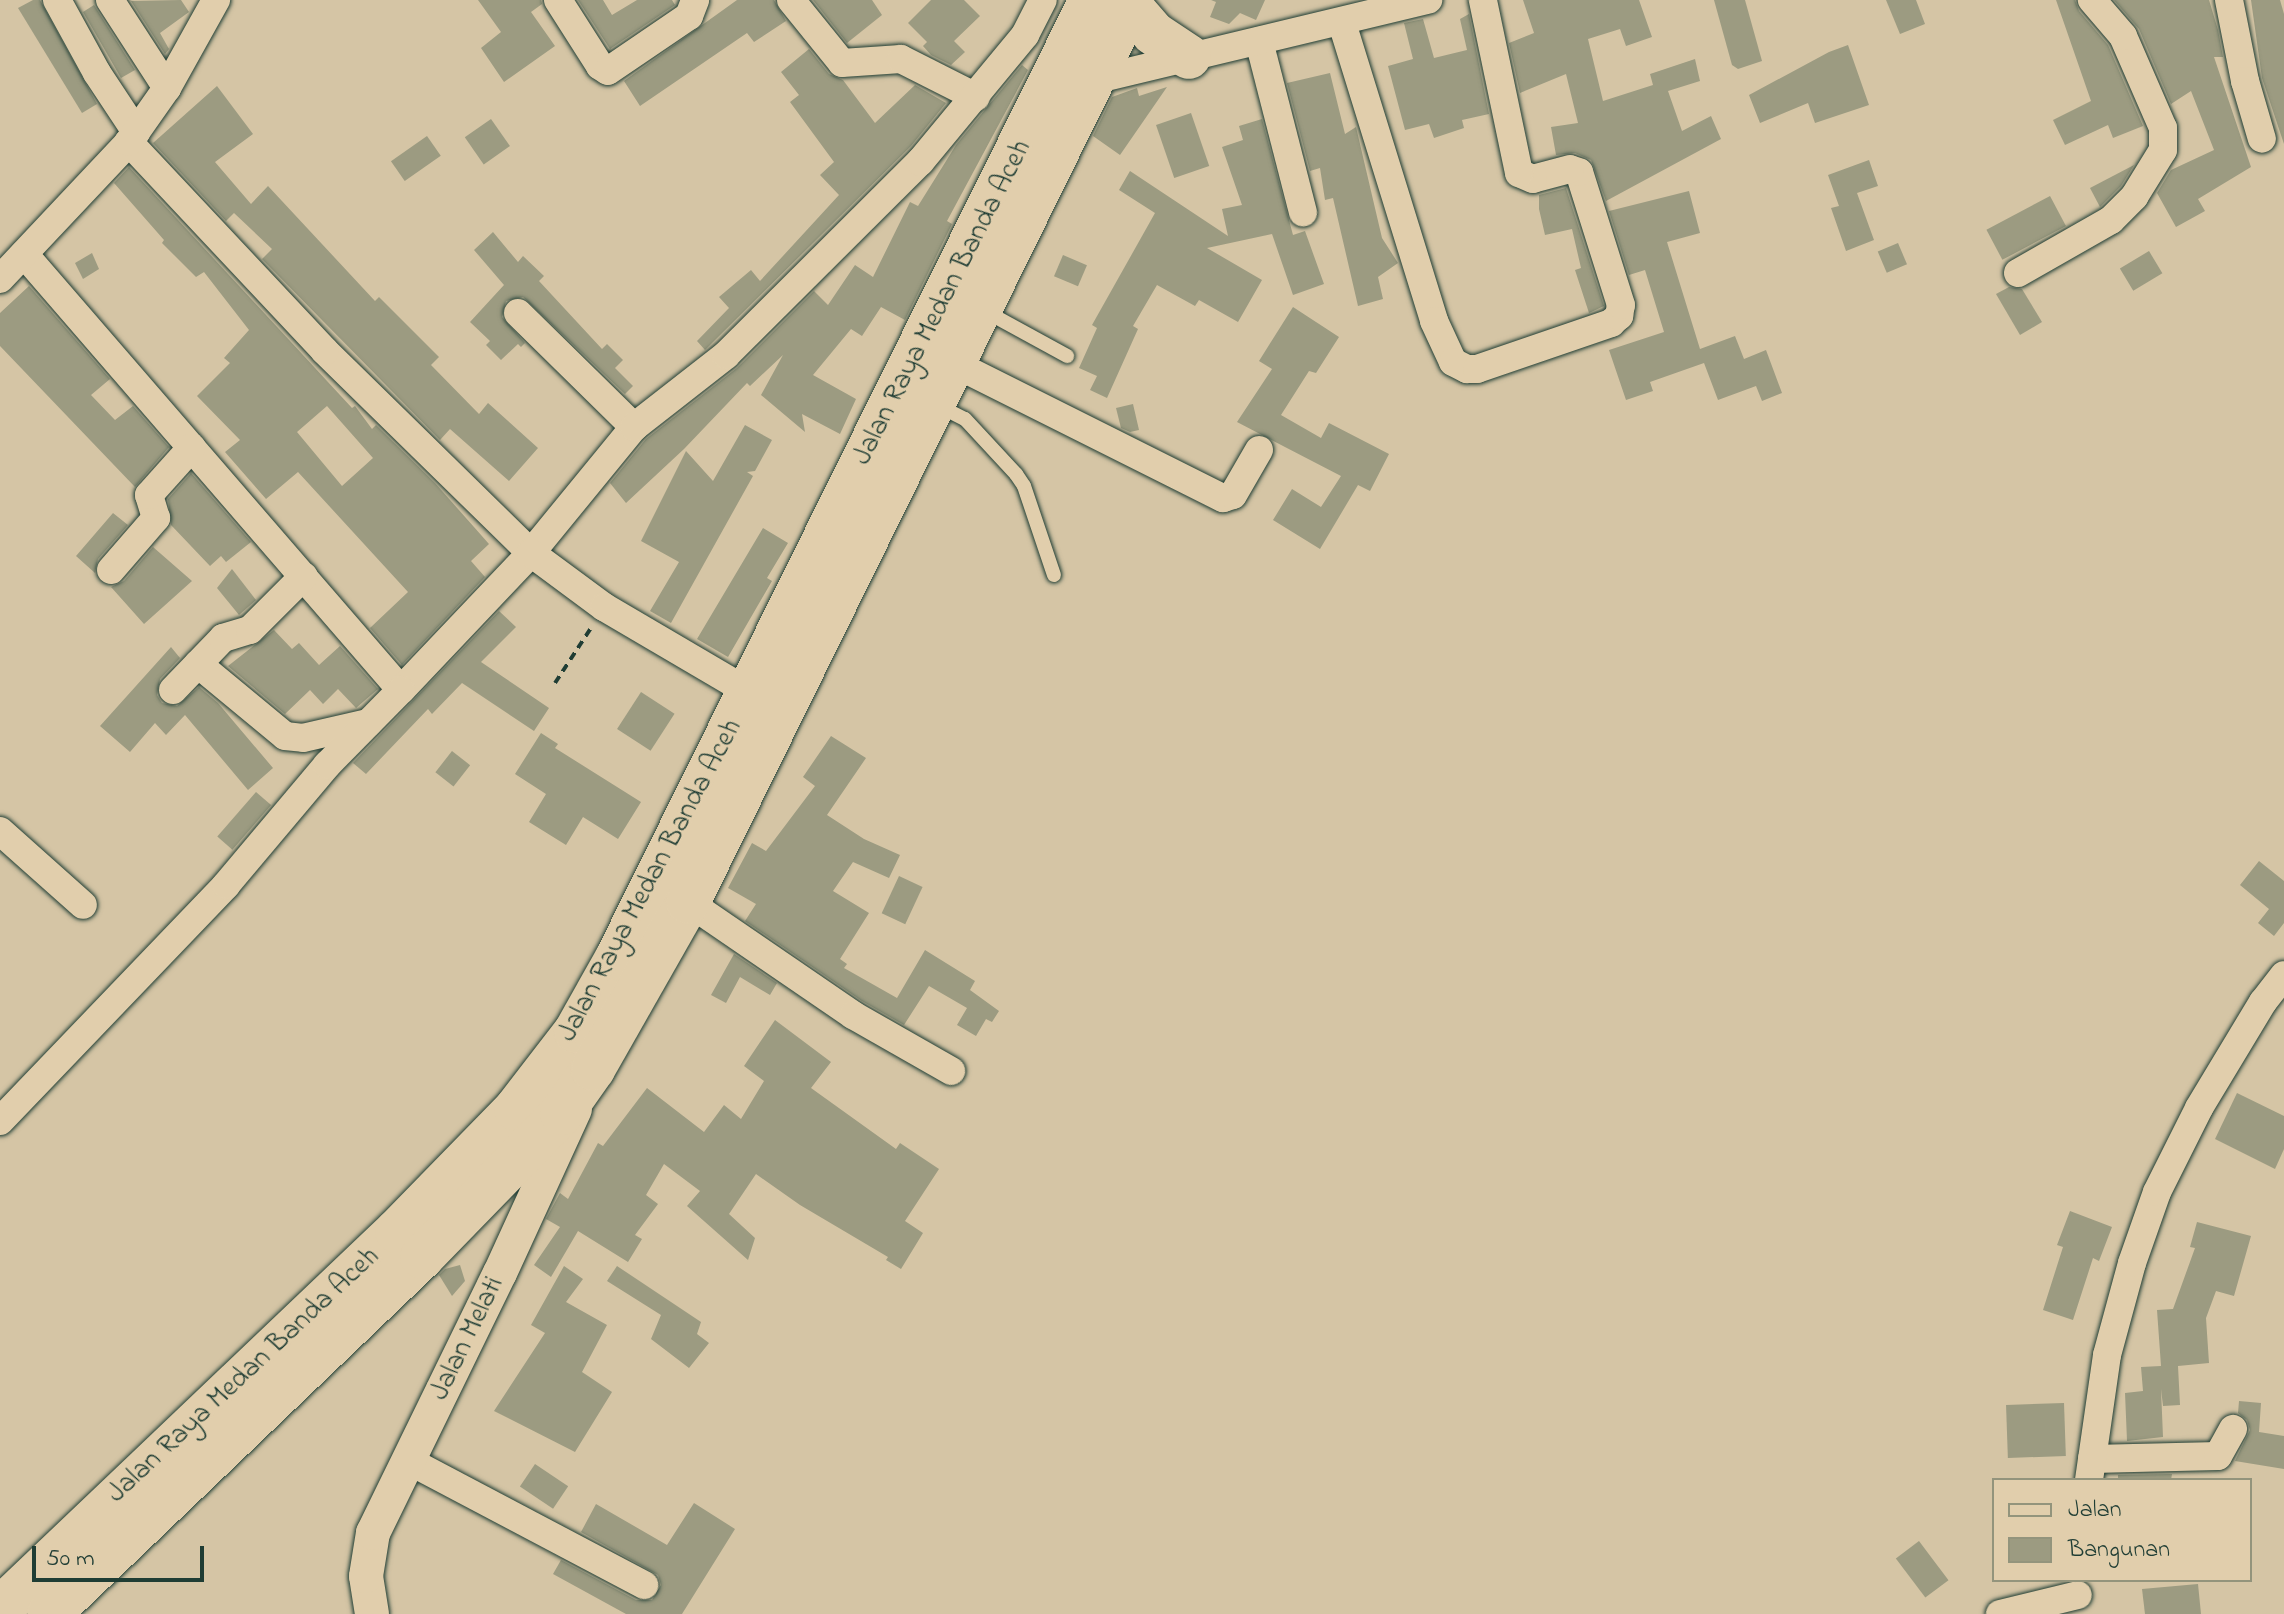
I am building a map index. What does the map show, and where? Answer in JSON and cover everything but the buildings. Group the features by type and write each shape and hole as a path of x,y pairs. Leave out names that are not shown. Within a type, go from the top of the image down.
{"highway":[{"path":"1117,2 1153,33 1189,57"},
{"name":"Jalan Raya Medan Banda Aceh","path":"7,1609 397,1231 516,1109 588,1013 749,692 1078,68 1117,2"},
{"name":"Jalan Raya Medan Banda Aceh","path":"49,1614 433,1246 562,1113 593,1069 688,902 953,363 979,308 1078,68"}],"street":[{"path":"57,0 133,137 325,351 531,553 604,607 749,692"},
{"path":"110,0 167,88"},
{"path":"0,279 133,137 167,88 216,0"},
{"path":"558,0 600,66 608,71 689,16 695,0"},
{"path":"791,0 842,63 901,59 976,97"},
{"path":"0,1121 226,885 327,765 531,553 634,427 726,355 865,219 976,97 1025,35 1043,0"},
{"path":"1025,35 1078,68 1189,57 1342,23 1428,0"},
{"path":"1342,23 1379,151 1446,352 1458,367 1477,369 1611,323 1619,316 1621,305 1579,172 1570,169 1533,179 1519,173 1483,0"},
{"path":"2018,273 2111,220 2134,197 2163,150 2163,128 2123,36 2092,0"},
{"path":"2229,0 2245,81 2262,139"},
{"path":"1259,41 1303,212"},
{"path":"24,254 401,690"},
{"path":"518,313 634,427"},
{"path":"953,363 1223,498 1233,495 1259,450"},
{"path":"111,570 156,518 149,495 192,447"},
{"path":"173,690 223,638 251,629 304,576"},
{"path":"198,664 285,736 303,738 369,723"},
{"path":"0,831 83,905"},
{"path":"688,902 853,1015 951,1071"},
{"path":"2233,1429 2218,1456 2090,1470 2107,1355 2132,1263 2157,1192 2199,1108 2263,1002 2284,975"},
{"name":"Jalan Melati","path":"372,1614 367,1556 373,1533 500,1273 593,1069"},
{"path":"409,1461 644,1585"},
{"path":"2000,1614 2078,1596"}],"lane":[{"path":"979,308 1067,356"},
{"path":"933,403 965,419 1016,474 1024,486 1054,575"}],"path":[{"path":"555,683 604,607"}]}
